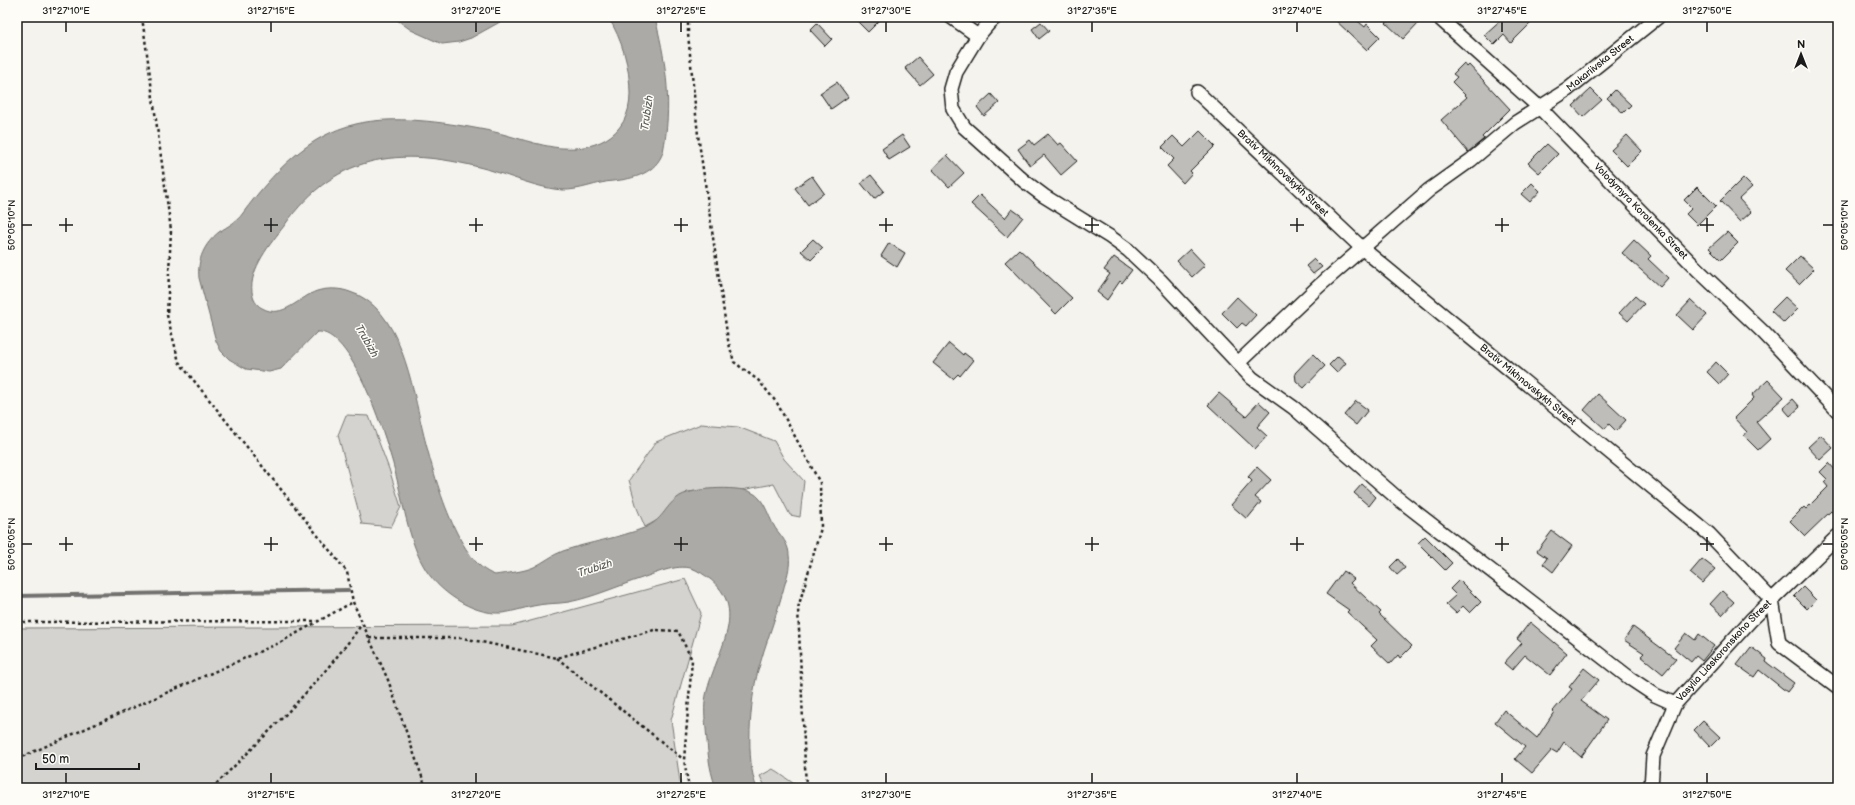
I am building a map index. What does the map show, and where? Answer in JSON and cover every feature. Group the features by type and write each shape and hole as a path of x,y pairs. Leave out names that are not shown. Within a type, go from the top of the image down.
{"street":[{"path":"951,17 978,36"},
{"path":"996,17 978,36 956,72 952,84 951,101 953,109 961,123 1024,181 1044,196 1110,237 1128,250 1160,280 1252,378 1294,408 1396,497 1626,675 1656,695 1675,704"},
{"name":"Volodymyra Korolenka Street","path":"1438,17 1463,41 1540,108 1696,269 1763,332 1838,411"},
{"name":"Makariivska Street","path":"1238,363 1315,290 1429,190 1482,151 1515,123 1567,90 1658,17"},
{"name":"Brativ Mikhnovskykh Street","path":"1197,92 1362,249 1708,534 1772,600"},
{"name":"Vasylia Liaskoronskoho Street","path":"1651,788 1652,756 1675,704 1751,620 1838,536"},
{"path":"1772,600 1779,643 1838,687"}],"path":[{"path":"142,17 171,230 167,315 179,362 347,572 353,602 388,680 426,788"},
{"path":"688,17 688,34 698,135 721,279 728,340 734,362 759,381 776,403 820,483 821,528 798,608 806,788"},
{"path":"17,759 279,643 353,602"},
{"path":"17,622 319,621"},
{"path":"212,788 283,719 350,640 362,623"},
{"path":"557,658 654,630 678,632 692,660 684,760 689,788"},
{"path":"369,638 463,638 557,658 684,760"}],"shaded area":[{"path":"346,415 369,416 389,469 401,507 391,527 362,524 338,435"},
{"path":"701,424 738,427 774,441 784,459 804,481 800,517 790,515 774,484 741,490 708,490 687,492 661,518 645,527 637,508 629,480 656,442"},
{"path":"685,579 701,613 671,720 681,788 17,788 17,628 512,626"},
{"path":"773,769 800,788 766,788 760,776"}],"water":[{"path":"393,17 509,17 471,38 459,42 442,44 411,30"},
{"name":"Trubizh","path":"608,17 654,17 656,22 663,55 668,103 666,135 663,152 660,159 650,170 629,179 562,190 535,185 490,170 430,158 402,157 376,160 351,168 327,182 305,201 267,248 257,265 252,283 252,295 255,302 260,307 270,311 277,311 291,306 317,291 338,289 350,292 367,300 381,314 393,331 402,351 409,372 423,432 439,490 457,534 469,553 481,567 495,575 530,569 563,551 624,535 644,528 659,518 677,498 683,494 702,490 724,488 744,490 756,495 761,500 772,523 786,543 789,560 787,578 755,683 751,714 750,747 753,776 757,788 716,788 713,780 708,752 705,701 709,683 727,630 729,614 725,598 715,583 696,570 683,567 661,571 578,600 564,603 538,605 502,613 491,613 479,610 456,600 429,575 417,554 408,527 395,470 381,426 364,383 342,346 330,335 317,332 281,369 269,372 246,369 229,359 221,351 216,341 199,278 200,259 209,242 219,232 241,216 266,184 292,158 306,147 338,129 370,121 418,120 480,129 553,147 581,147 606,139 616,132 623,122 628,109 630,94 627,64 621,44"}],"building":[{"path":"853,17 883,17 868,32"},
{"path":"1332,17 1353,17 1365,27 1367,24 1380,37 1367,50"},
{"path":"1392,17 1413,17 1419,22 1403,39 1386,23"},
{"path":"1504,17 1537,17 1511,43 1504,35 1494,45 1484,35"},
{"path":"1041,22 1049,31 1039,39 1032,29"},
{"path":"817,23 832,39 825,46 810,30"},
{"path":"918,57 933,74 920,85 905,68"},
{"path":"1464,63 1467,67 1469,65 1510,109 1482,137 1484,139 1468,152 1441,120 1467,97 1452,82 1457,77 1453,74"},
{"path":"837,82 848,97 831,109 820,93"},
{"path":"1591,89 1602,100 1583,117 1573,106"},
{"path":"1615,90 1631,105 1623,113 1607,98"},
{"path":"991,94 999,103 984,116 977,107"},
{"path":"1200,131 1215,146 1190,171 1192,173 1183,183 1167,166 1174,159 1162,147 1173,136 1184,147"},
{"path":"1048,134 1058,145 1061,143 1077,161 1061,175 1044,155 1030,166 1018,149 1030,140 1034,145"},
{"path":"902,135 910,147 889,160 882,149"},
{"path":"1627,135 1642,151 1627,166 1611,150"},
{"path":"1547,144 1558,154 1539,173 1528,163"},
{"path":"947,155 964,173 949,187 932,169"},
{"path":"871,175 884,191 874,199 861,183"},
{"path":"812,176 824,193 808,205 795,188"},
{"path":"1743,178 1752,187 1739,199 1751,212 1740,222 1720,201"},
{"path":"1532,183 1540,191 1530,202 1521,194"},
{"path":"1697,187 1716,206 1697,225 1686,214 1692,208 1684,200"},
{"path":"980,195 1005,218 1012,209 1023,217 1007,237 971,204"},
{"path":"1727,232 1738,243 1721,260 1709,248"},
{"path":"813,239 823,248 811,260 801,251"},
{"path":"1634,240 1651,256 1648,259 1668,278 1660,287 1622,253"},
{"path":"889,243 905,253 897,267 881,256"},
{"path":"1019,249 1072,298 1056,314 1005,262"},
{"path":"1190,249 1205,265 1192,277 1177,261"},
{"path":"1800,256 1814,269 1799,284 1785,271"},
{"path":"1114,257 1132,270 1122,283 1120,281 1107,300 1097,292 1110,274 1104,270"},
{"path":"1314,259 1322,267 1313,274 1306,266"},
{"path":"1635,296 1644,304 1628,321 1619,313"},
{"path":"1237,297 1256,315 1246,326 1242,323 1237,328 1222,313"},
{"path":"1785,297 1798,309 1784,323 1771,311"},
{"path":"1691,300 1707,315 1693,330 1677,315"},
{"path":"949,343 963,355 964,353 973,360 960,376 958,374 953,379 933,363"},
{"path":"1313,354 1325,366 1304,388 1296,381 1295,373"},
{"path":"1338,356 1346,363 1337,373 1329,365"},
{"path":"1716,362 1728,374 1719,384 1707,372"},
{"path":"1768,380 1784,397 1756,422 1770,439 1758,450 1744,436 1747,432 1734,418 1754,398 1752,395"},
{"path":"1219,393 1246,416 1259,402 1270,412 1257,427 1267,436 1255,449 1208,405"},
{"path":"1598,394 1626,420 1616,431 1609,424 1605,429 1584,410"},
{"path":"1793,399 1800,407 1790,416 1783,408"},
{"path":"1356,401 1368,410 1356,425 1344,415"},
{"path":"1821,435 1833,448 1820,460 1808,447"},
{"path":"1829,463 1836,471 1838,469 1838,518 1831,511 1805,536 1790,521 1804,507 1806,509 1828,487 1824,482 1827,479 1820,472"},
{"path":"1257,467 1271,480 1255,497 1261,502 1247,519 1231,505 1252,481 1248,477"},
{"path":"1362,484 1376,497 1369,506 1354,493"},
{"path":"1552,531 1572,546 1553,572 1543,564 1547,558 1537,551"},
{"path":"1425,536 1452,563 1445,570 1418,543"},
{"path":"1398,559 1405,568 1397,575 1390,567"},
{"path":"1702,559 1715,569 1702,583 1690,573"},
{"path":"1343,571 1354,579 1350,583 1381,612 1379,614 1412,646 1400,658 1398,655 1390,664 1371,646 1377,640 1347,612 1349,610 1326,594"},
{"path":"1459,580 1481,602 1470,613 1463,606 1456,613 1446,604 1456,595 1450,589"},
{"path":"1803,587 1816,600 1807,609 1794,596"},
{"path":"1722,591 1734,602 1722,615 1710,604"},
{"path":"1530,622 1567,653 1550,675 1525,655 1512,670 1504,663 1522,643 1517,639"},
{"path":"1633,627 1676,659 1663,674 1641,656 1644,653 1624,640"},
{"path":"1686,633 1695,640 1699,634 1714,646 1702,661 1696,656 1691,662 1674,648"},
{"path":"1751,647 1767,659 1766,662 1794,683 1787,692 1759,670 1754,677 1737,665"},
{"path":"1584,668 1599,680 1581,701 1607,720 1581,757 1564,742 1557,753 1552,750 1532,773 1515,759 1525,747 1495,722 1504,710 1537,738 1554,712 1553,711 1572,689 1569,687"},
{"path":"1703,721 1720,737 1710,747 1694,730"}],"waterway":[{"path":"17,596 348,590"}]}
